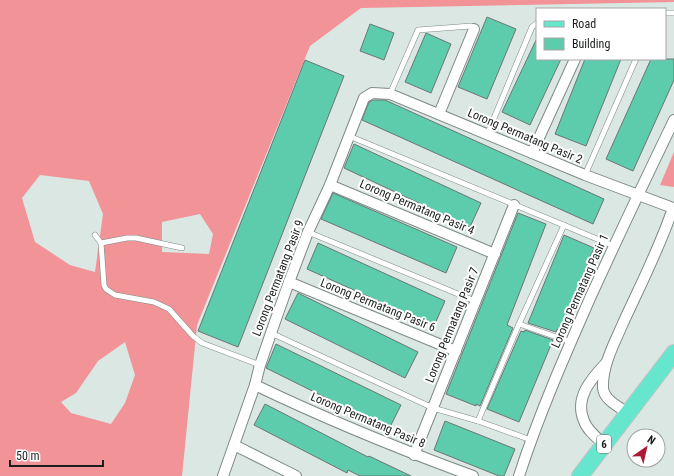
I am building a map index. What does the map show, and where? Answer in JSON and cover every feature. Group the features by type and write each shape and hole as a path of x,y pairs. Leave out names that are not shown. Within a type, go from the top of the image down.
{"main road":[{"name":"6","path":"580,476 674,353"}],"street":[{"path":"439,114 474,29"},
{"path":"532,153 575,60"},
{"name":"Lorong Permatang Pasir 2","path":"368,95 372,93 390,94 585,176 673,208"},
{"name":"Lorong Permatang Pasir 9","path":"223,476 255,385 271,333 308,232 330,185 364,98 368,95"},
{"name":"Lorong Permatang Pasir 1","path":"519,476 531,440 571,342 637,196 674,120"},
{"name":"Lorong Permatang Pasir 4","path":"330,185 495,254"},
{"name":"Lorong Permatang Pasir 7","path":"414,455 514,205"},
{"path":"604,444 592,433 584,422 581,410 581,398 587,385 606,363 659,244 673,208"},
{"name":"Lorong Permatang Pasir 6","path":"289,282 456,351"},
{"path":"606,363 603,388 605,396 628,413"},
{"name":"Lorong Permatang Pasir 8","path":"255,385 414,455 472,476"},
{"path":"234,445 296,476"}],"lane":[{"path":"487,135 532,27 536,24"},
{"path":"390,94 418,30 471,26 474,29"},
{"path":"585,176 636,60"},
{"path":"349,136 614,246"},
{"path":"478,422 564,225"},
{"path":"308,232 476,301"},
{"path":"94,235 101,243 104,285 106,289 115,295 154,302 169,309 193,336 202,343 260,365"},
{"path":"101,243 126,238 136,238 182,248"},
{"path":"520,324 571,342"},
{"path":"271,333 433,408 531,440"}],"shaded area":[{"path":"0,0 674,0 674,2 361,8 310,46 197,325 182,476 0,476","holes":["40,175 89,181 103,214 95,272 70,265 35,242 22,198","200,214 213,234 209,254 162,252 162,222","125,342 135,375 125,403 111,424 71,413 61,402 76,393 98,361"]},
{"path":"674,152 674,187 660,185"}],"building":[{"path":"487,17 516,29 487,99 458,87"},
{"path":"370,24 394,33 384,60 360,51"},
{"path":"426,33 451,44 431,93 405,82"},
{"path":"536,40 536,60 561,60 530,125 502,112"},
{"path":"674,59 674,80 633,171 606,159 651,60"},
{"path":"305,60 344,76 238,347 198,331"},
{"path":"585,60 621,60 586,146 555,134"},
{"path":"374,100 385,100 604,199 593,224 362,120 369,102"},
{"path":"354,144 481,203 470,227 344,168"},
{"path":"333,193 457,247 446,273 321,219"},
{"path":"518,213 546,224 507,325 513,328 480,406 476,404 476,406 446,394"},
{"path":"564,235 594,248 560,331 557,329 556,332 528,323"},
{"path":"318,243 445,301 434,326 307,269"},
{"path":"298,293 418,352 405,378 285,319"},
{"path":"525,330 553,340 519,422 487,409 521,331 524,332"},
{"path":"276,344 401,405 389,429 266,368"},
{"path":"265,404 368,457 369,456 411,476 360,476 348,470 347,473 254,425"},
{"path":"445,421 515,449 504,476 499,476 434,450"}]}
